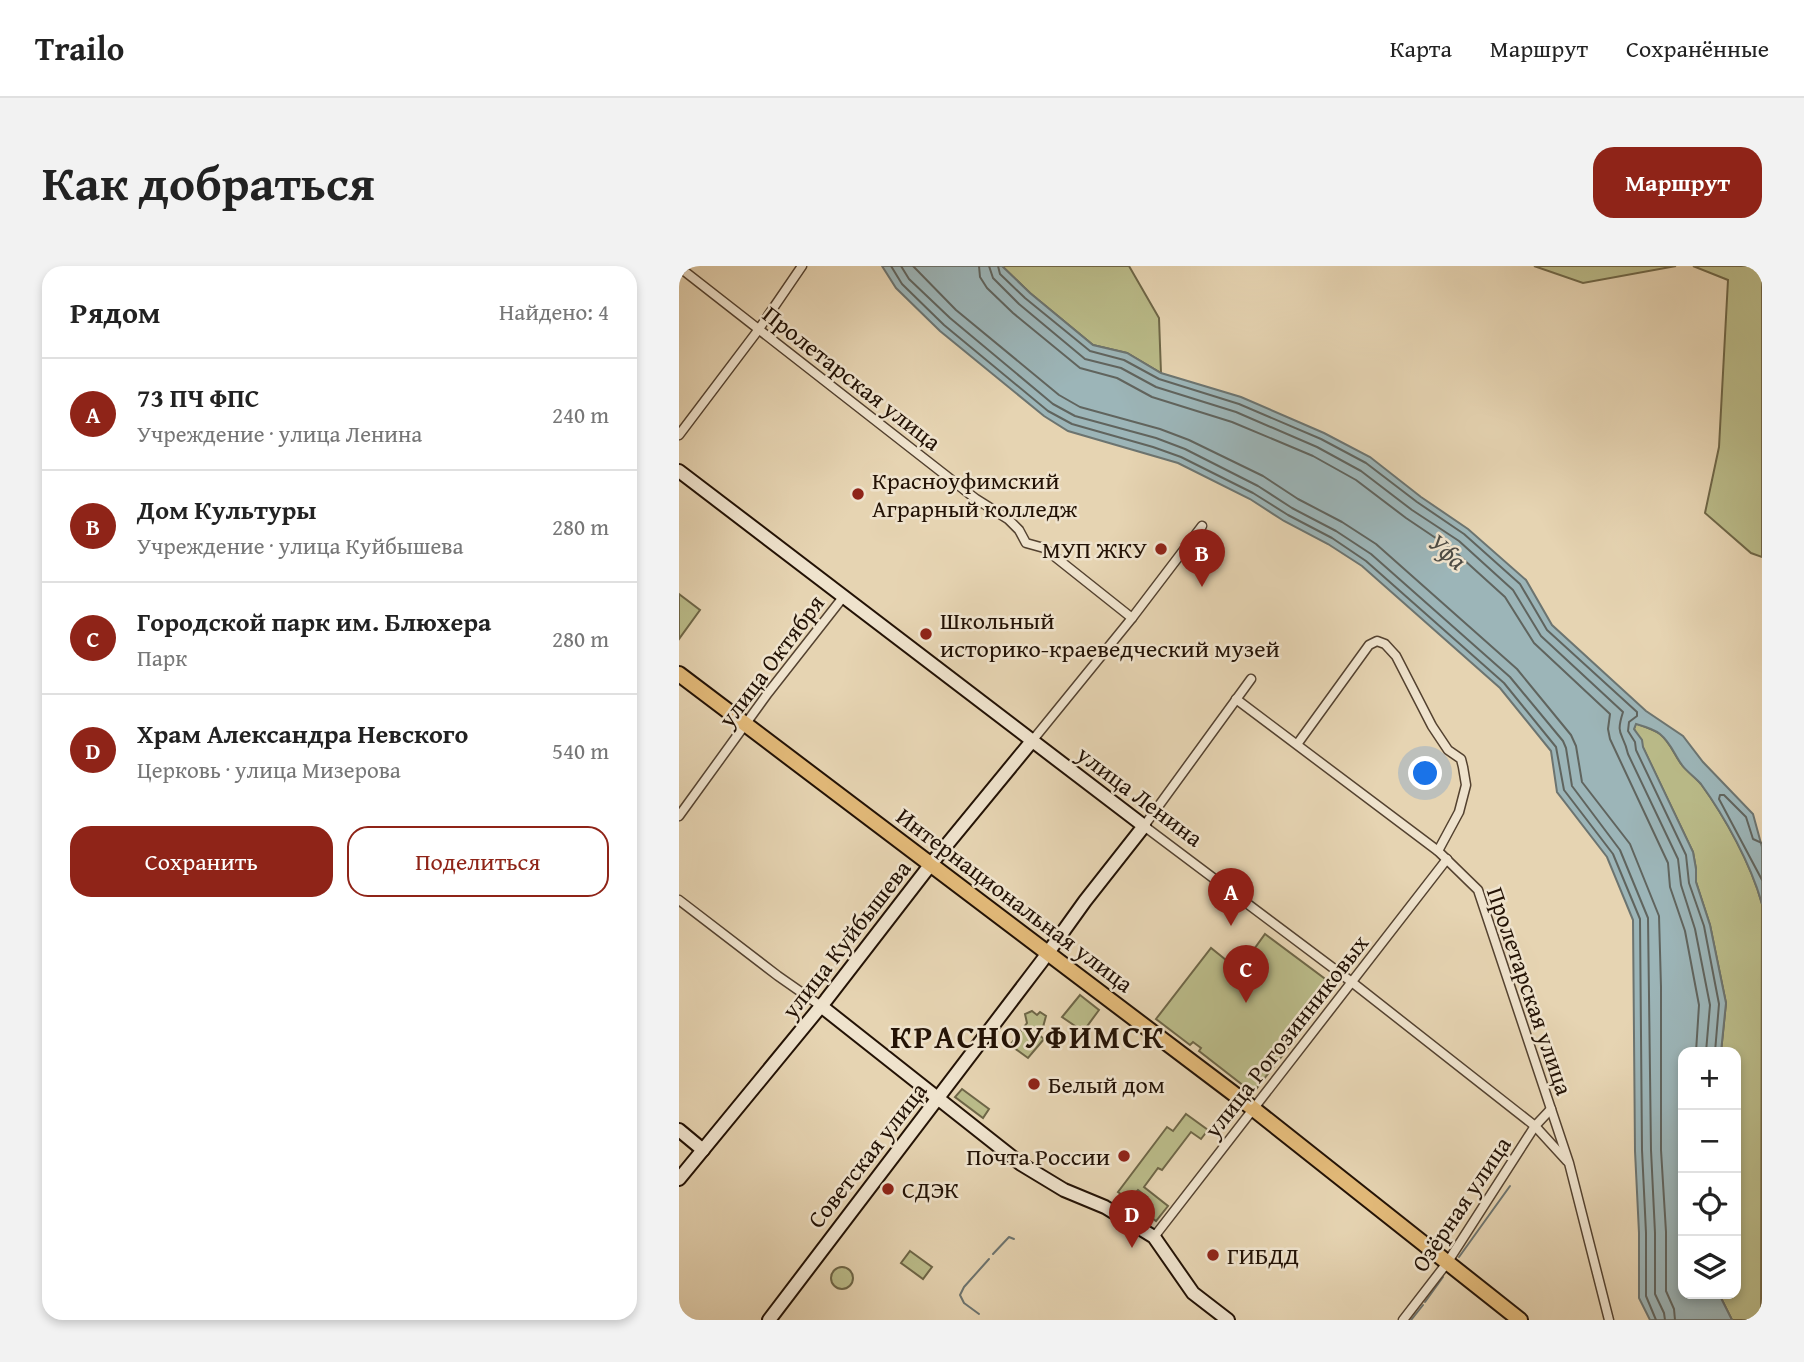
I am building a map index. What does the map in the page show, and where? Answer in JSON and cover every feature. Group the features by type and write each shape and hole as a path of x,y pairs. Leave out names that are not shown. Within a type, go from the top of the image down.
{"main road":[{"name":"улица Ленина","path":"679,471 1145,826"},
{"name":"Интернациональная улица","path":"679,674 1254,1110 1520,1320"},
{"name":"улица Куйбышева","path":"679,1180 1032,741"},
{"name":"Советская улица","path":"769,1320 1085,901 1145,826"},
{"path":"821,1006 1021,1164 1063,1190 1105,1207 1154,1237 1193,1293 1228,1320"},
{"path":"679,1130 703,1150"}],"street":[{"path":"679,435 759,330 802,266"},
{"name":"Пролетарская улица","path":"679,267 976,499 1008,519 1019,530 1026,543 1044,548 1132,618"},
{"name":"улица Куйбышева","path":"1032,741 1132,618 1202,526"},
{"name":"улица Октября","path":"679,816 844,596"},
{"path":"1298,743 1369,645 1379,642 1396,656 1432,726 1448,750 1461,759 1466,785 1459,811 1438,850"},
{"name":"Советская улица","path":"1145,826 1251,679"},
{"name":"Пролетарская улица","path":"1236,699 1438,850 1478,890 1569,1163 1609,1320"},
{"name":"улица Ленина","path":"1145,826 1353,983 1535,1126 1569,1163"},
{"name":"улица Рогозинниковых","path":"1154,1237 1447,859"},
{"path":"679,900 821,1006"},
{"name":"Озёрная улица","path":"1403,1320 1447,1263 1535,1126 1551,1109"}],"green space":[{"path":"1002,266 1129,266 1159,318 1161,373 1127,353 1093,345"},
{"path":"1534,266 1676,266 1583,283"},
{"path":"1693,266 1762,266 1762,557 1751,553 1705,513 1719,447 1728,280"},
{"path":"679,594 700,610 679,639"},
{"path":"1636,723 1664,738 1682,765 1701,784 1744,857 1762,904 1761,1320 1732,1320 1722,1299 1741,1299 1741,1047 1722,1047 1726,1003 1710,925 1696,882 1693,852 1634,729"},
{"path":"1265,934 1336,987 1253,1093 1199,1051 1201,1048 1193,1042 1190,1045 1156,1019 1211,948 1231,964 1237,958 1244,963"},
{"path":"1080,995 1099,1010 1085,1029 1081,1030 1062,1017"},
{"path":"1032,1011 1046,1016 1038,1034 1044,1039 1028,1058 1010,1045 1027,1023 1025,1014"},
{"path":"962,1089 989,1109 983,1118 955,1097"},
{"path":"1186,1114 1208,1130 1201,1139 1191,1132 1162,1170 1158,1168 1144,1187 1168,1206 1156,1221 1138,1207 1147,1197 1138,1190 1129,1200 1118,1192 1167,1127 1173,1131"},
{"path":"910,1251 932,1267 923,1279 901,1263"},
{"path":"842,1267 850,1270 853,1278 850,1286 842,1289 834,1286 831,1278 834,1270"}],"water":[{"name":"Уфа","path":"882,266 1002,266 1093,345 1127,353 1161,373 1241,397 1324,433 1370,457 1468,529 1526,580 1552,625 1646,711 1683,736 1703,762 1753,814 1762,847 1762,904 1736,841 1701,784 1684,768 1664,737 1636,724 1634,729 1642,740 1693,852 1696,882 1710,925 1726,1003 1722,1047 1678,1047 1678,1299 1722,1299 1732,1320 1650,1320 1639,1298 1633,920 1607,857 1557,792 1551,751 1500,688 1362,566 1250,499 1178,463 1068,431 1044,416 940,331 896,288"}],"waterway":[{"path":"1459,1257 1510,1186"},
{"path":"993,1254 1009,1237 1014,1239"},
{"path":"979,1314 964,1303 960,1295 989,1259"},
{"path":"1425,1302 1443,1277"},
{"path":"1411,1320 1423,1305"}],"place":[{"name":"Красноуфимский Аграрный колледж","path":"858,494"},
{"name":"МУП ЖКУ","path":"1161,549"},
{"name":"Дом Культуры","path":"1202,587"},
{"name":"Школьный историко-краеведческий музей","path":"926,634"},
{"name":"73 ПЧ ФПС","path":"1231,926"},
{"name":"Городской парк им. Блюхера","path":"1246,1003"},
{"name":"Белый дом","path":"1034,1084"},
{"name":"Почта России","path":"1124,1156"},
{"name":"СДЭК","path":"888,1189"},
{"name":"Храм Александра Невского","path":"1132,1248"},
{"name":"ГИБДД","path":"1213,1255"}],"district":[{"name":"КРАСНОУФИМСК","path":"1028,1036"}]}
